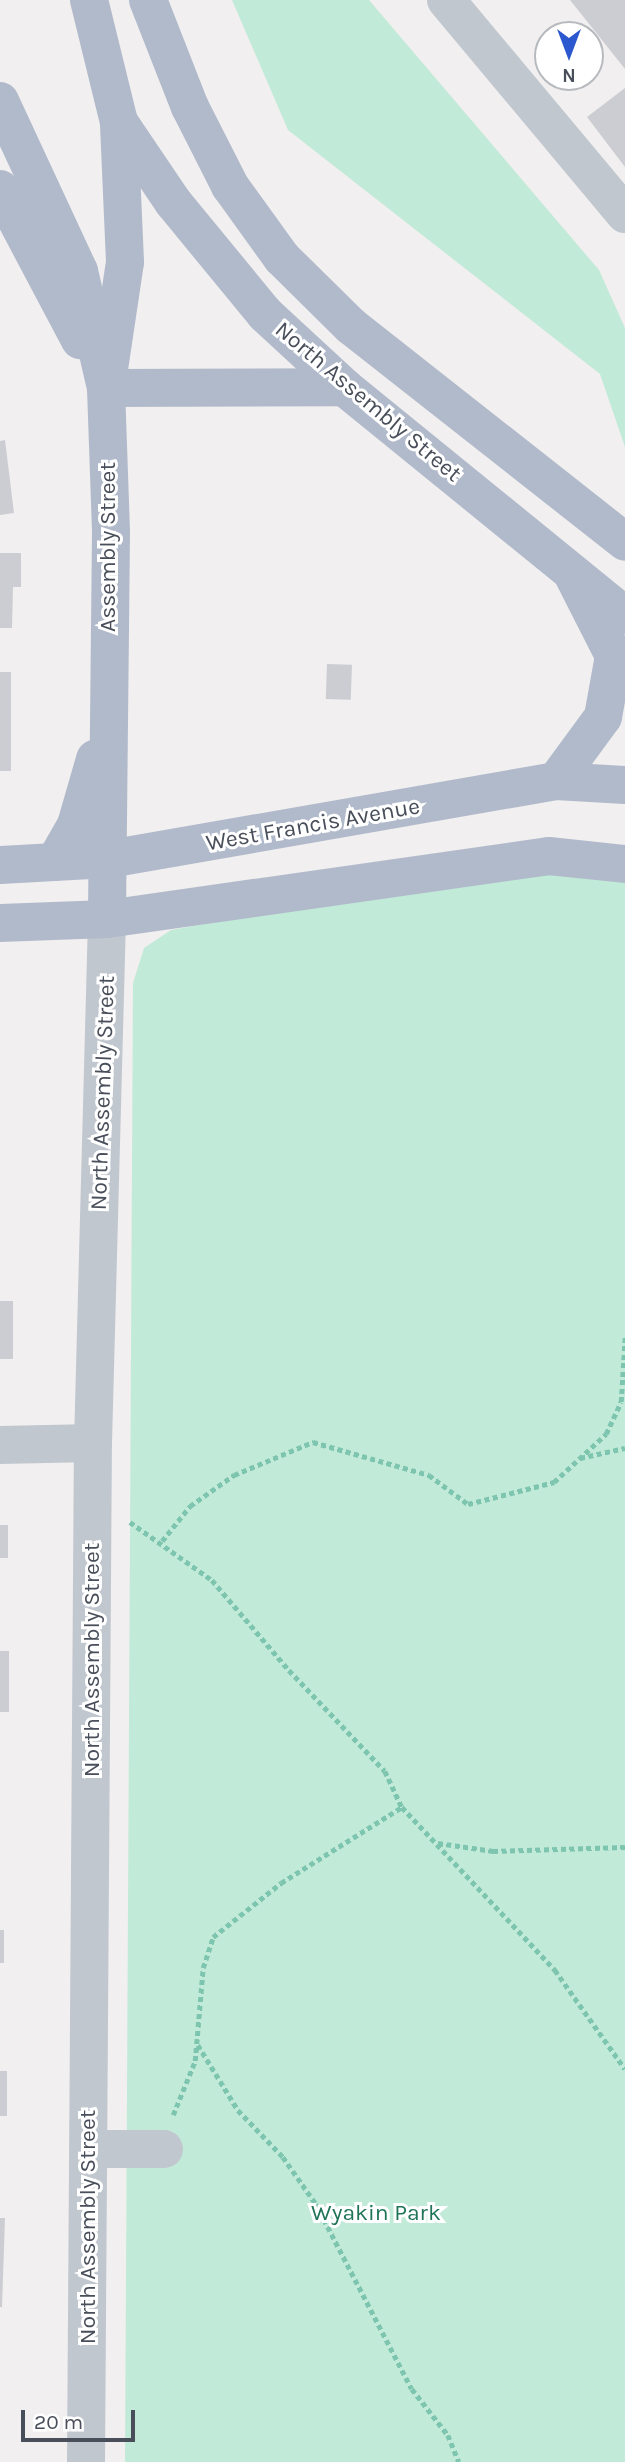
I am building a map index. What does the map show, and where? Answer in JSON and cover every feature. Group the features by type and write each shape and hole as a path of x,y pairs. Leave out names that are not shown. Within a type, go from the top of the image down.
{"main road":[{"name":"North Assembly Street","path":"89,0 119,122 173,202 265,314 344,387 568,566 625,615"},
{"path":"106,388 125,262 116,0"},
{"name":"North Assembly Street","path":"148,0 190,107 230,186 282,258 351,326 625,541"},
{"path":"0,101 79,271 106,388"},
{"path":"0,189 106,388"},
{"path":"106,388 344,387"},
{"name":"Assembly Street","path":"106,388 111,532 107,706 108,859"},
{"path":"556,782 603,717 614,656 568,566"},
{"name":"Assembly Street","path":"55,862 83,804 107,706"},
{"name":"West Francis Avenue","path":"0,865 108,859 556,782 625,785"},
{"path":"0,923 107,919 549,856 625,864"},
{"name":"North Assembly Street","path":"107,919 108,859"}],"street":[{"path":"446,0 625,214"},
{"name":"North Assembly Street","path":"86,2462 93,1443 107,919"},
{"path":"0,1445 93,1443"},
{"path":"89,2149 164,2149"}],"path":[{"path":"162,1541 190,1506 234,1475 313,1442 429,1475 468,1504 554,1482 606,1434 621,1402 625,1337"},
{"path":"579,1458 625,1448"},
{"path":"93,1501 162,1541 212,1580 289,1670 385,1771 402,1807 555,1970 625,2069"},
{"path":"164,2149 198,2045 203,1968 213,1937 281,1883 402,1807"},
{"path":"437,1842 493,1851 625,1847"},
{"path":"198,2045 238,2110 283,2157 316,2204 412,2389 448,2435 459,2462"}],"green space":[{"path":"232,0 369,0 599,270 625,328 625,447 600,374 288,130"},
{"name":"Wyakin Park","path":"625,872 625,2462 125,2462 133,983 144,948 171,930 486,874"}],"building":[{"path":"570,0 625,0 625,69 604,43 604,21 587,21"},
{"path":"625,88 625,167 587,117"},
{"path":"5,440 14,513 0,515 0,441"},
{"path":"0,553 21,553 21,587 13,587 12,628 0,628"},
{"path":"327,664 352,665 351,700 326,699"},
{"path":"0,672 11,672 11,771 0,771"},
{"path":"0,1301 13,1301 13,1359 0,1359"},
{"path":"0,1525 8,1525 8,1558 0,1558"},
{"path":"0,1651 9,1651 9,1712 0,1712"},
{"path":"0,1930 4,1930 4,1963 0,1963"},
{"path":"0,2071 7,2071 7,2116 0,2116"},
{"path":"0,2218 5,2218 2,2307 0,2307"}]}
